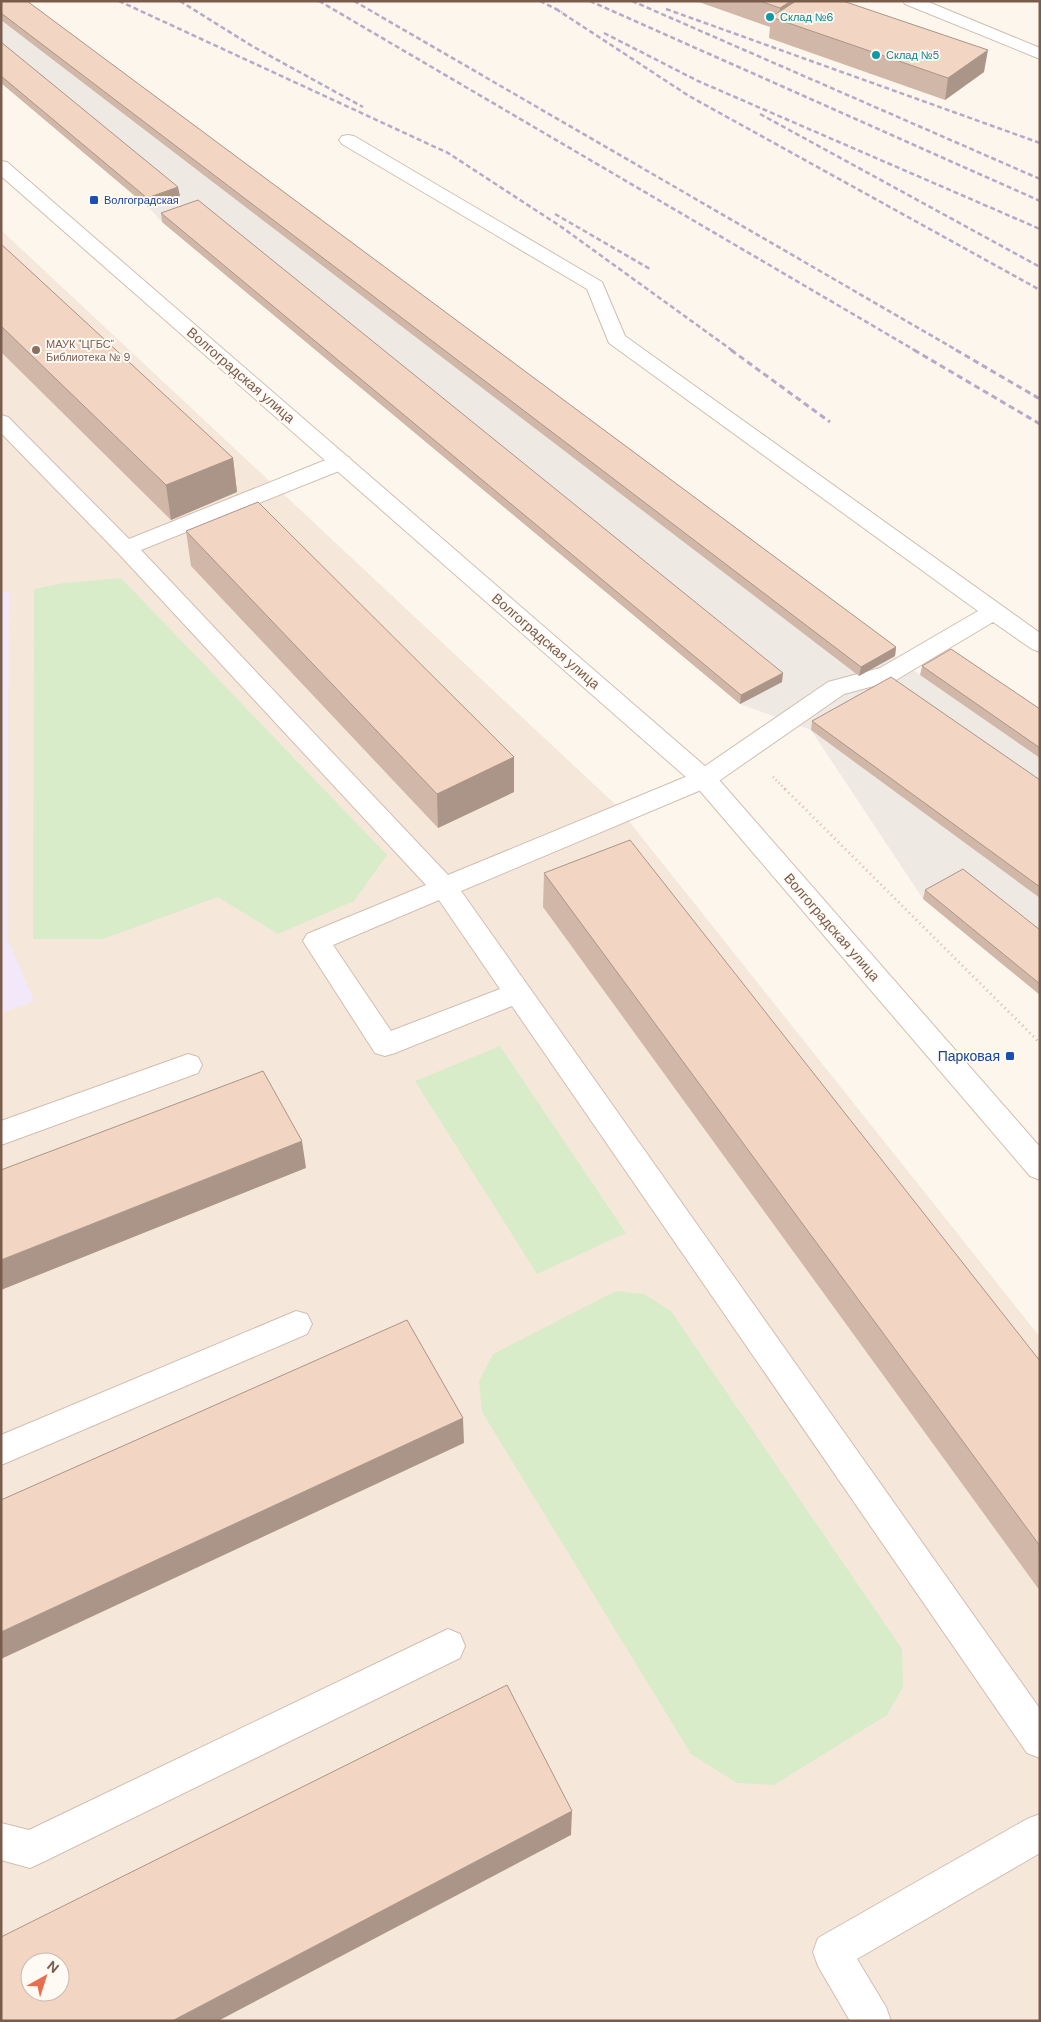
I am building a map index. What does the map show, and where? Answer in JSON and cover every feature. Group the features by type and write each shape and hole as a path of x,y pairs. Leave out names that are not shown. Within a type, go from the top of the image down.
{"street":[{"path":"911,1 1040,54"},
{"path":"348,140 595,286 616,340 1040,644"},
{"name":"Волгоградская улица","path":"1,166 704,779 1040,1168"},
{"path":"1,421 126,548 445,889 1040,1740"},
{"path":"126,548 340,462"},
{"path":"517,993 385,1045 316,942 704,779 836,688 888,674 994,612"},
{"path":"1,1133 188,1065"},
{"path":"1,1450 296,1324"},
{"path":"1,1841 30,1849 448,1646"},
{"path":"872,2021 832,1952 1040,1832"}],"path":[{"path":"746,750 1040,1044"}],"shaded area":[{"path":"19,2 920,675 949,658 1040,720 1040,995 923,899 811,730 740,704 162,222 148,207 1,83 1,7"},
{"path":"1,230 616,805 1040,1337 1040,2021 1,2021"},
{"path":"1,591 9,592 7,938 34,1001 1,1013"}],"green space":[{"path":"121,578 387,855 354,901 278,934 218,897 103,939 33,939 34,589 64,583"},
{"path":"500,1046 626,1233 537,1274 415,1081"},
{"path":"616,1291 644,1294 671,1311 902,1649 903,1687 887,1715 774,1785 737,1783 691,1754 482,1412 479,1381 493,1354"}],"building":[{"path":"1,1 27,1 896,647 861,667 1,13"},
{"path":"760,1 791,1 780,8"},
{"path":"796,1 843,1 988,50 948,78 771,17"},
{"path":"1,42 178,187 147,198 1,76"},
{"path":"198,200 783,673 741,695 161,213"},
{"path":"1,244 233,458 166,485 1,326"},
{"path":"258,502 514,757 437,794 186,531"},
{"path":"951,649 1040,709 1040,748 922,666"},
{"path":"891,677 1040,780 1040,887 812,721"},
{"path":"630,840 1040,1361 1040,1546 544,873"},
{"path":"963,869 1040,930 1040,984 925,890"},
{"path":"263,1071 302,1141 1,1260 1,1170"},
{"path":"407,1320 463,1418 1,1632 1,1500"},
{"path":"507,1685 572,1811 172,2021 1,2021 1,1937"}],"railway":[{"path":"119,1 448,153 560,226 733,351"},
{"path":"180,1 252,46 363,107"},
{"path":"319,1 916,351"},
{"path":"354,1 958,351"},
{"path":"540,1 556,9"},
{"path":"590,1 1040,201"},
{"path":"632,1 1040,179"},
{"path":"556,9 562,12"},
{"path":"556,9 689,96 1040,290"},
{"path":"666,9 1040,143"},
{"path":"604,33 698,81 1040,229"},
{"path":"760,114 1040,267"},
{"path":"555,214 650,269"},
{"path":"731,350 830,422"},
{"path":"914,350 1040,424"},
{"path":"956,350 1040,399"}],"place":[{"name":"Склад №6","path":"770,17"},
{"name":"Склад №5","path":"876,55"},
{"name":"Волгоградская","path":"94,200"},
{"name":"МАУК \"ЦГБС\" Библиотека № 9","path":"36,350"},
{"name":"Парковая","path":"1010,1056"}]}
